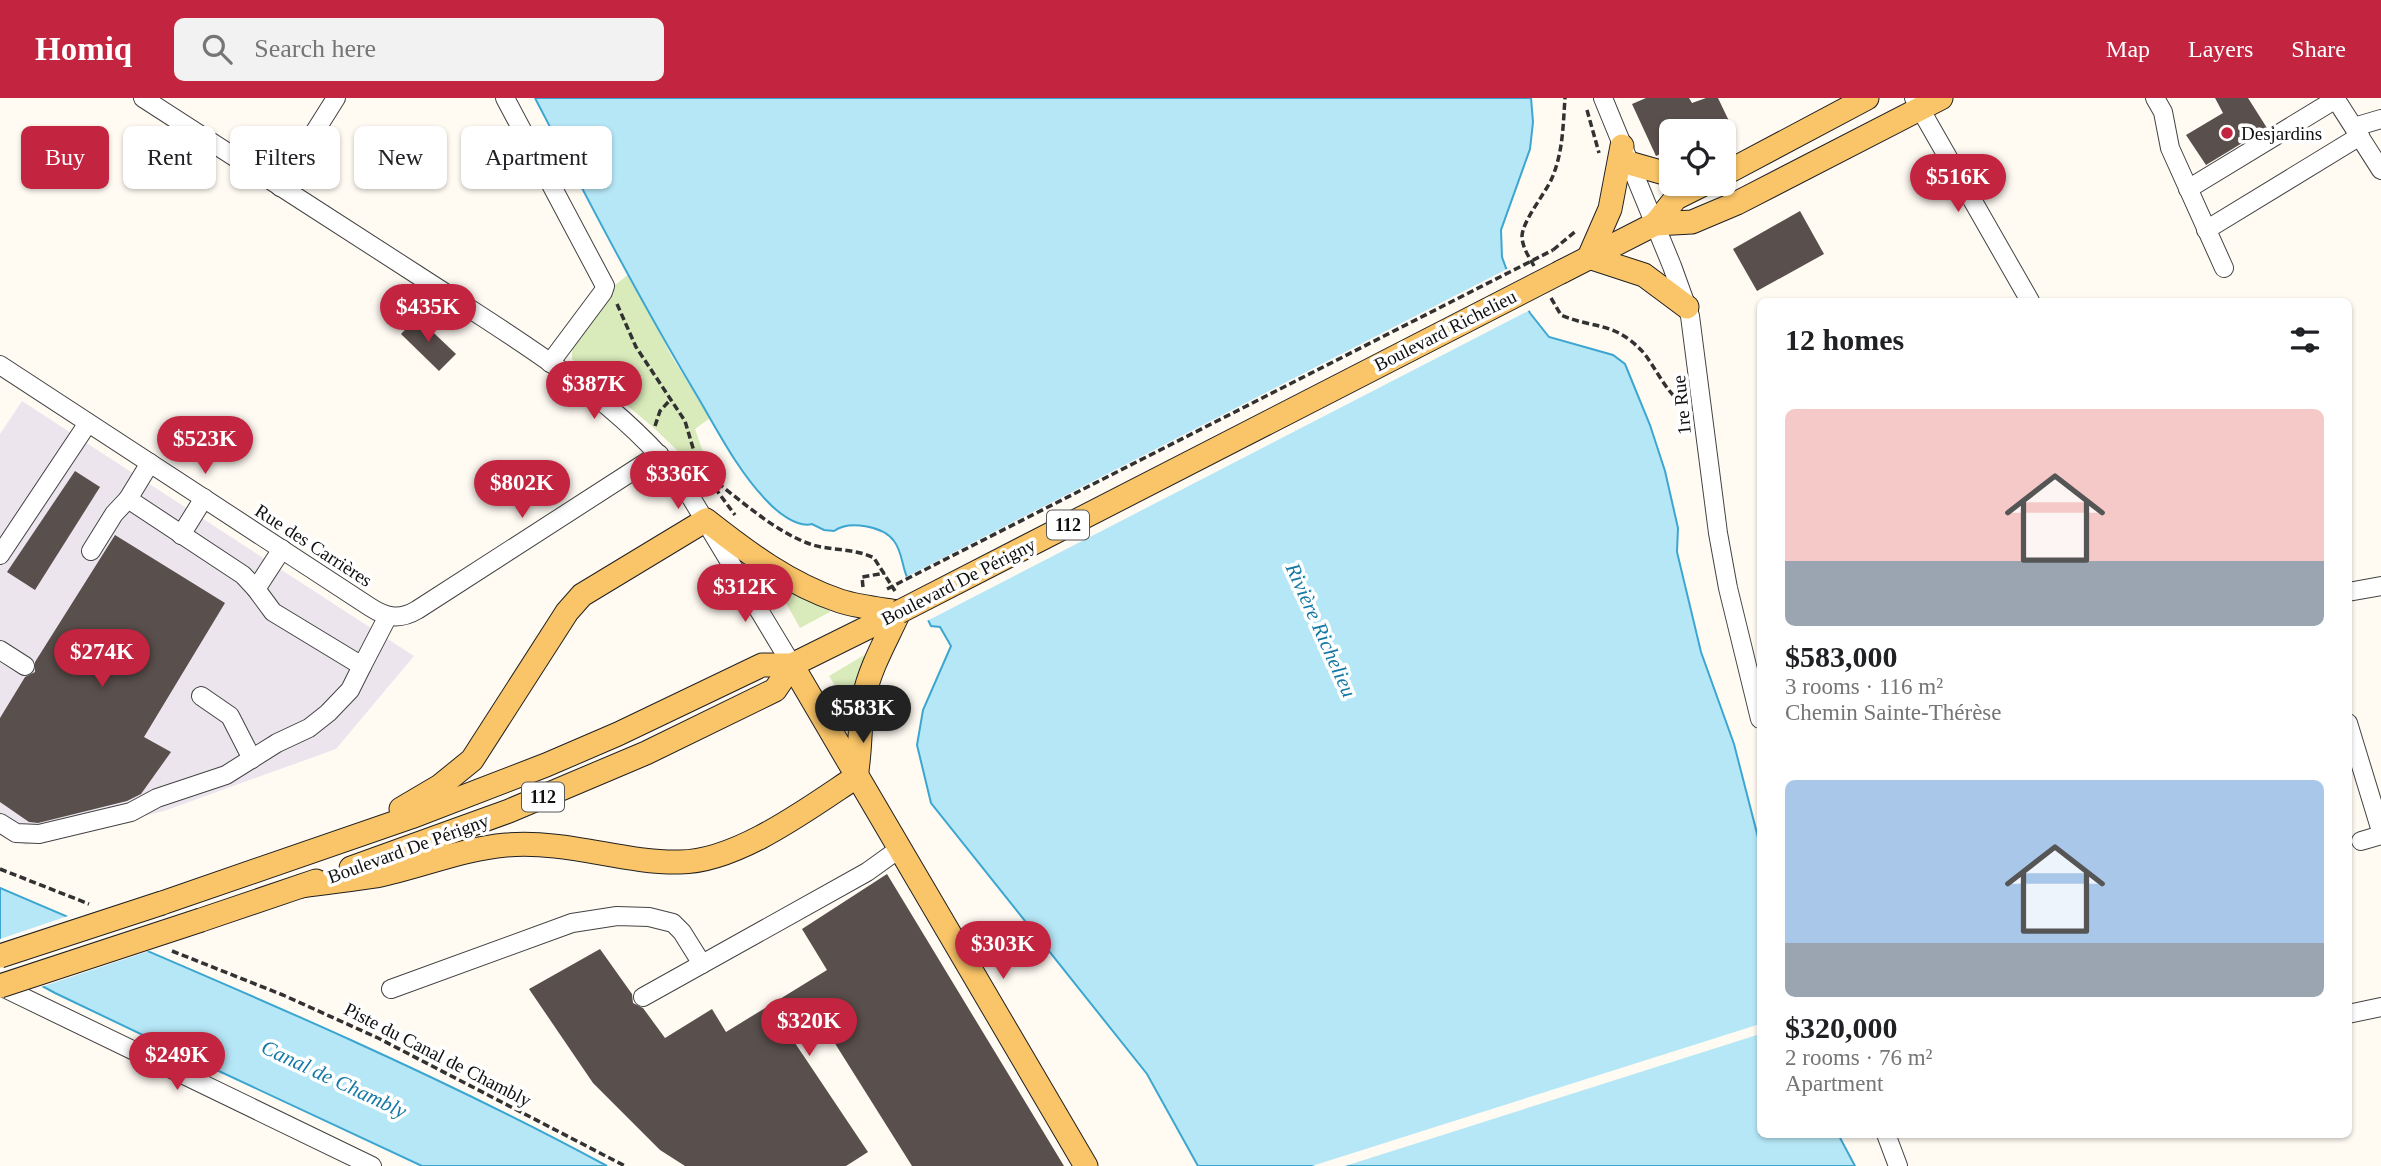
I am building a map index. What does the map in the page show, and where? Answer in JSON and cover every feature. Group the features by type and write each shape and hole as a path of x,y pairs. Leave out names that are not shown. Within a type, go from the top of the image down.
{"main road":[{"path":"1736,168 1867,98"},
{"name":"Boulevard Richelieu","path":"1237,439 1655,224 1692,222 1706,218 1752,196 1917,103 1941,98"},
{"path":"1659,170 1626,155 1610,209 1589,257 1644,275 1687,307"},
{"name":"Boulevard Richelieu","path":"1655,224 1680,196"},
{"name":"Boulevard De Périgny","path":"0,986 302,886 509,811 646,753 775,690 792,665 898,604 1237,439"},
{"path":"302,886 376,876 503,845 562,845 680,863 710,858 753,841 856,777 862,708 869,679 898,604 841,601 799,584 762,563 706,520 582,595 567,611 472,760 440,786 355,836"},
{"path":"792,665 1086,1166"},
{"name":"Boulevard De Périgny","path":"0,956 411,817 546,765 762,666 792,665"}],"street":[{"path":"143,98 230,155"},
{"path":"318,126 336,98"},
{"path":"505,98 605,282 603,292 550,363"},
{"name":"1re Rue","path":"1603,98 1687,307 1694,336 1722,555 1757,690"},
{"path":"2155,98 2163,112 2170,148 2224,268"},
{"path":"2188,189 2336,98 2378,160"},
{"path":"1917,103 2028,298"},
{"path":"2206,230 2357,131 2381,119"},
{"path":"283,189 550,363 595,397 659,454 681,481 706,520 792,665"},
{"name":"Rue des Carrières","path":"0,365 379,612 393,617"},
{"path":"0,555 88,423"},
{"path":"0,823 16,833 39,834 131,812 157,798 226,775 277,743 309,728 328,713 350,690 393,617 417,610 659,454"},
{"path":"91,551 150,463"},
{"path":"181,534 204,498"},
{"path":"128,499 243,575 273,611 362,666"},
{"path":"256,589 282,549"},
{"path":"2352,591 2381,586"},
{"path":"0,650 25,666"},
{"path":"201,696 230,716 252,759"},
{"path":"2352,736 2381,833 2361,841"},
{"path":"643,997 867,872 899,849"},
{"path":"391,989 572,923 617,916 649,917 673,923 682,932 702,964"},
{"path":"0,986 372,1166"},
{"path":"2352,1013 2381,1007"},
{"path":"1888,1138 1898,1166"}],"path":[{"path":"1586,106 1601,162"},
{"name":"Boulevard Richelieu","path":"1227,417 1553,250"},
{"path":"613,295 636,348 686,425 693,453 726,505"},
{"path":"654,428 660,411 671,399"},
{"name":"Boulevard De Périgny","path":"887,589 1227,417"},
{"path":"685,458 693,453"},
{"path":"708,480 715,481 793,536 819,546 870,556 885,573 898,604"},
{"path":"863,589 862,577 885,573"},
{"path":"0,869 85,902"},
{"name":"Piste du Canal de Chambly","path":"234,976 378,1038 625,1166"}],"shaded area":[{"path":"22,401 414,656 336,749 164,811 26,845 0,834 0,434"}],"green space":[{"path":"629,274 672,357 710,418 695,429 709,469 701,478 654,428 572,359 574,345 613,295 615,285"},
{"path":"774,582 829,610 830,612 800,628"},
{"path":"868,655 853,715 829,676"}],"water":[{"name":"Rivière Richelieu","path":"535,98 1531,98 1533,122 1530,149 1501,230 1502,257 1530,313 1549,337 1613,355 1625,364 1665,471 1678,528 1677,552 1701,652 1734,744 1757,833 1757,1138 1840,1138 1855,1166 1198,1166 1147,1074 931,803 917,745 923,710 951,646 940,627 931,626 907,577 897,545 889,536 874,528 857,525 834,531 824,530 812,524 800,524 776,510 756,489 727,447 652,318 583,189 612,189 612,126 550,126"},
{"name":"Canal de Chambly","path":"0,888 383,1055 607,1166 422,1166 55,993 0,963"}],"pier":[{"path":"1509,268 1532,309 925,622 904,578"},
{"path":"71,915 152,950 38,988 0,967 0,939"},
{"path":"1757,1025 1757,1035 1345,1166 1312,1166"}],"building":[{"path":"1646,98 1689,98 1692,103 1706,98 1718,98 1728,119 1659,119 1659,155 1656,156 1632,104"},
{"name":"Desjardins","path":"2215,98 2248,98 2267,128 2206,165 2186,135 2223,113"},
{"path":"1800,211 1824,254 1757,291 1733,249"},
{"path":"417,317 456,354 439,371 401,334"},
{"path":"75,471 100,487 35,590 7,572"},
{"path":"115,535 225,603 144,737 171,752 141,794 127,801 38,823 29,822 0,802 0,718 25,677 35,672 35,662"},
{"path":"887,874 1064,1166 912,1166 824,1026 795,1043 868,1152 846,1166 685,1166 660,1150 593,1083 529,989 600,949 632,994 633,1003 643,1008 665,1038 712,1009 726,1032 827,970 802,929"}],"place":[{"name":"Desjardins","path":"2227,133"}]}
